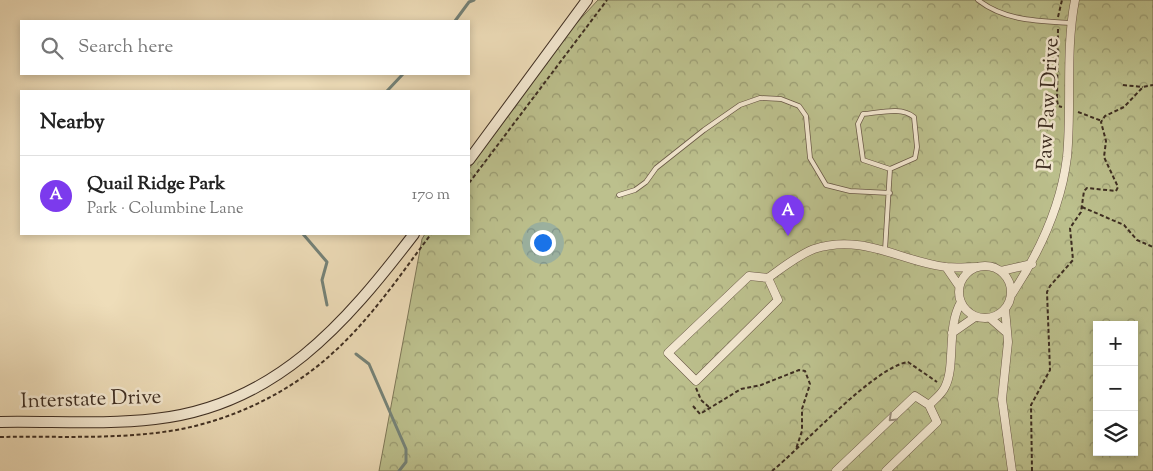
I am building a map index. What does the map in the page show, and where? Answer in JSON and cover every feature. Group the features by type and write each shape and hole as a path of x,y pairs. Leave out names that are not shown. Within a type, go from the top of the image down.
{"main road":[{"path":"470,159 587,0"},
{"name":"Interstate Drive","path":"0,422 158,419 203,409 243,394 279,375 323,340 372,289 413,235"}],"street":[{"name":"Paw Paw Drive","path":"1012,294 1032,264 1044,239 1062,182 1067,157 1070,23 1075,0"},
{"path":"768,278 778,300 696,381 668,353 749,276 768,278 814,250 852,245 885,250 946,267 986,266 1001,271 1032,264"},
{"path":"946,267 960,286 961,302 965,309 975,316 990,318 1006,332"},
{"path":"960,286 969,271 977,267"},
{"path":"1001,271 1011,286 1012,294 1005,309 1007,357 1002,378 1002,399 1012,471"},
{"path":"929,405 945,387 952,333 957,309 961,302"},
{"path":"990,318 1005,309"},
{"path":"952,333 975,316"},
{"path":"836,471 915,396 929,405 937,422 886,471"}],"lane":[{"path":"978,0 1004,15 1028,20 1070,23"},
{"path":"618,195 640,186 656,168 704,130 740,105 760,98 781,99 799,106 806,116 810,158 826,185 850,191 890,193"},
{"path":"898,111 908,112 914,117 917,147 915,158 890,170 863,160 858,124 863,114 898,111"},
{"path":"885,250 890,170"}],"path":[{"path":"470,182 607,0"},
{"path":"1123,85 1153,86"},
{"path":"1032,471 1031,405 1050,370 1047,292 1072,260 1070,228 1082,207 1084,191 1087,188 1116,191 1118,187 1104,157 1106,141 1101,122 1105,116 1124,107 1143,87"},
{"path":"1082,207 1124,225 1138,240 1153,247"},
{"path":"0,436 120,436 157,433 229,416 262,402 299,380 335,352 363,322 430,235"},
{"path":"772,471 883,372 898,364 908,362 945,387"},
{"path":"693,406 700,414 741,389 771,382 799,370 805,371 810,384 802,410 802,431 795,451"},
{"path":"696,381 696,392 710,408"}],"green space":[{"path":"598,0 1153,0 1153,471 379,471 422,239 424,235 470,235 470,168 572,28"}],"waterway":[{"path":"456,20 469,2 474,0"},
{"path":"388,90 402,75"},
{"path":"304,235 327,262 322,280 327,305"},
{"path":"356,354 369,364 406,449 406,462 399,471"}],"place":[{"name":"Quail Ridge Park","path":"788,236"}]}
